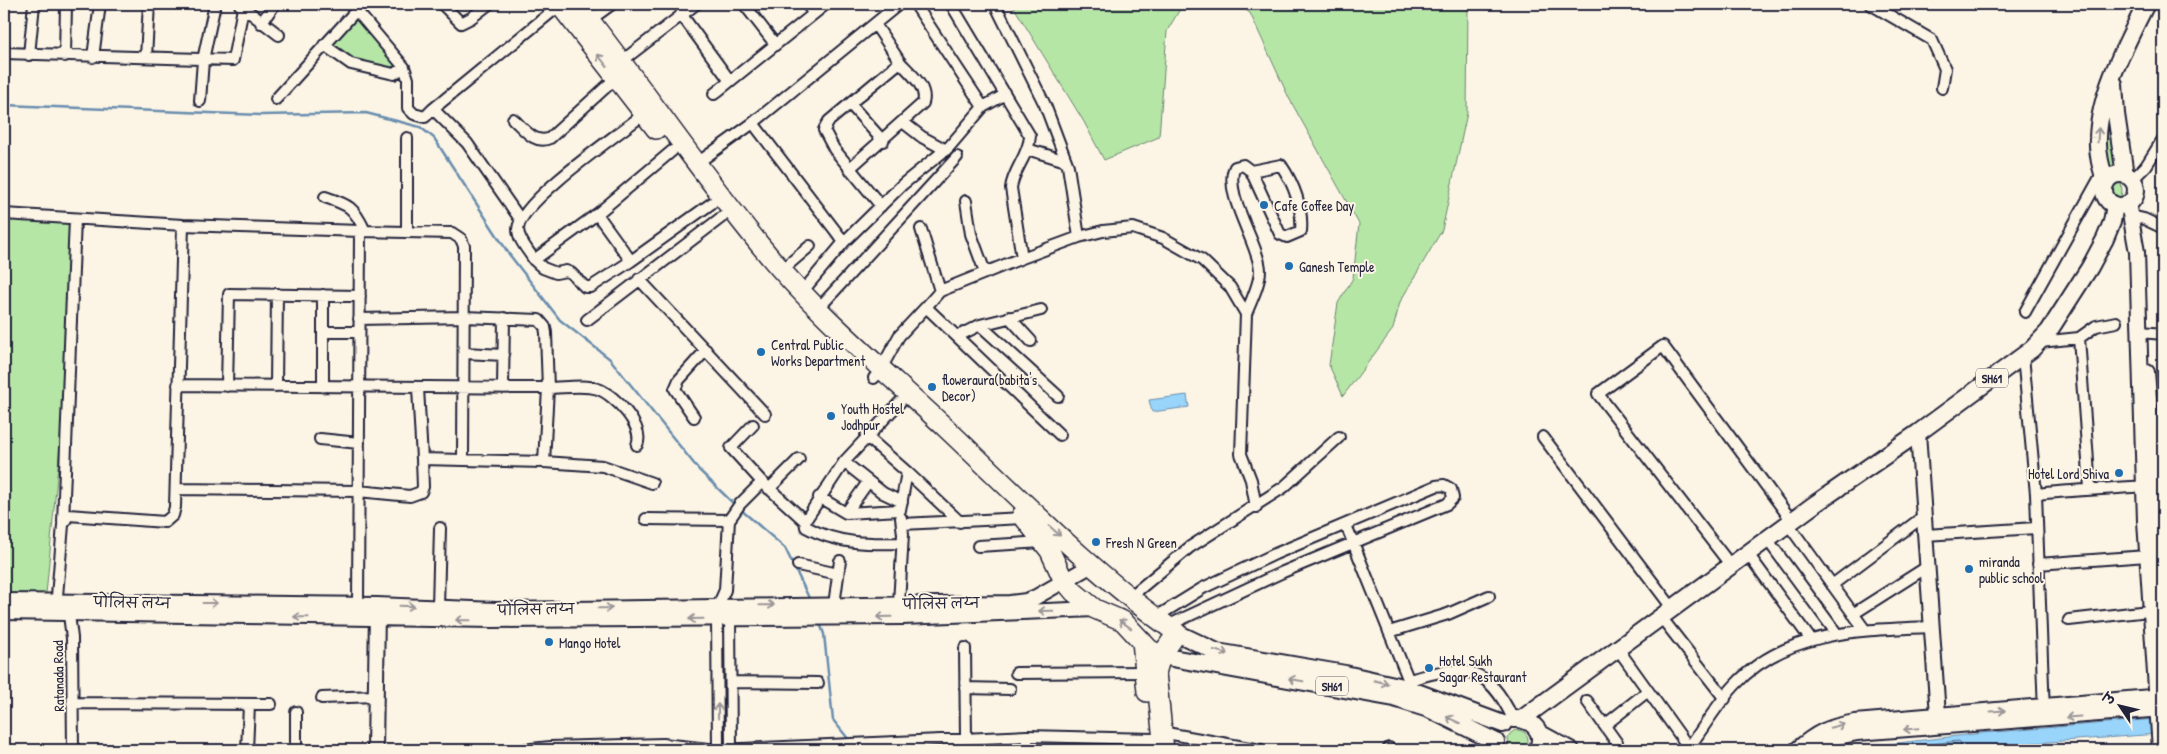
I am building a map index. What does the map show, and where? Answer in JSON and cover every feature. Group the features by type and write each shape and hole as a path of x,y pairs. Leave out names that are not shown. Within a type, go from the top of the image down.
{"highway":[{"path":"565,4 590,20 644,114 717,210 795,301 1092,565 1167,625 1155,680 1158,743"},
{"path":"565,4 782,270 877,373 900,402 1025,518 1043,542 1063,579 1074,592 1095,609 1123,622 1142,642 1161,656"},
{"path":"1142,642 1144,672 1158,743"}],"main road":[{"name":"SH61","path":"2124,208 2105,196 2098,136 2104,105 2114,77 2146,4"},
{"name":"SH61","path":"1161,656 1394,698 1429,709 1497,746 1499,729 1523,724 1565,686 1790,522 1918,433 2040,342 2067,304 2101,246 2112,222 2135,193 2128,178 2116,114 2114,77"},
{"path":"2104,178 2116,175 2128,178"},
{"name":"SH61","path":"1167,625 1217,652 1412,686 1523,724"},
{"path":"1523,724 1540,739 1537,750"}],"street":[{"path":"29,55 34,4"},
{"path":"65,56 66,4"},
{"path":"93,57 100,4"},
{"path":"146,57 149,4"},
{"path":"200,102 203,60 215,4"},
{"path":"261,23 275,4"},
{"path":"442,4 461,22 471,18 489,4"},
{"path":"276,99 359,7 404,67 408,79 408,108 410,111 425,117 565,4"},
{"path":"590,20 612,4"},
{"path":"513,119 537,140 543,141 550,138 619,69 681,14 696,4"},
{"path":"744,4 775,44"},
{"path":"807,4 814,12"},
{"path":"714,94 826,4"},
{"path":"696,164 753,123 899,4"},
{"path":"915,4 984,107"},
{"path":"951,4 1030,136 1027,149 1012,179 1011,188 1022,258"},
{"path":"995,4 1045,105 1066,161 1078,237"},
{"path":"1870,4 1932,40 1945,69 1942,88"},
{"path":"4,53 234,60 240,5"},
{"path":"240,5 278,35"},
{"path":"681,14 730,81"},
{"path":"849,169 904,123 923,103 925,97 922,88 900,62 875,24"},
{"path":"324,46 351,64 394,74 404,67"},
{"path":"881,206 834,149 824,130 829,121 900,62"},
{"path":"802,292 844,242 904,184 946,150 984,107 1004,95"},
{"path":"850,104 883,141"},
{"path":"433,109 467,143 520,219"},
{"path":"644,114 556,181 520,219 518,232 534,260 543,268 556,273 566,271 571,273 585,287 591,287 717,210"},
{"path":"753,123 844,242"},
{"path":"904,123 922,137 946,150"},
{"path":"406,232 407,138"},
{"path":"2128,178 2146,166 2163,139"},
{"path":"1027,149 1066,161"},
{"path":"534,260 597,214 672,151"},
{"path":"818,309 957,157"},
{"path":"1251,171 1277,165 1281,166 1287,174 1302,219 1301,231 1296,235 1287,238 1280,234 1251,171 1243,165 1235,166 1232,177 1244,224 1260,271 1246,314 1241,454 1251,480 1256,507"},
{"path":"2025,312 2104,178"},
{"path":"324,197 356,212 363,231 359,319 358,605"},
{"path":"966,201 971,234 985,272"},
{"path":"2124,208 2163,228"},
{"path":"2124,208 2137,252 2142,355 2140,394 2155,484 2159,521 2156,557"},
{"path":"587,320 639,279 717,210"},
{"path":"4,214 183,225 452,233 461,239 464,246 463,460"},
{"path":"597,214 631,262"},
{"name":"Ratanada Road","path":"72,750 72,638 62,606 63,525 75,219"},
{"path":"63,525 68,515 165,522 173,515 176,489 183,225"},
{"path":"877,373 899,336 940,291 1078,237 1103,231 1133,228 1163,238 1202,260 1230,287 1246,314"},
{"path":"921,229 940,291"},
{"path":"782,270 810,246"},
{"path":"639,279 765,414"},
{"path":"227,386 229,294 360,296"},
{"path":"276,386 277,294"},
{"path":"323,295 323,387"},
{"path":"926,307 1060,435"},
{"path":"958,336 980,325 1040,310"},
{"path":"359,319 464,317 539,320 545,327 548,388 544,462"},
{"path":"1009,317 1031,341"},
{"path":"503,388 504,318"},
{"path":"2040,342 2079,338 2096,326 2116,322"},
{"path":"980,325 1058,396"},
{"path":"323,332 360,332"},
{"path":"2141,332 2163,334"},
{"path":"2079,338 2090,488"},
{"path":"1732,566 1598,394 1663,346 1865,630"},
{"path":"694,417 675,389 678,380 706,350"},
{"path":"464,353 504,355"},
{"path":"2142,355 2158,443 2155,484 2161,748"},
{"path":"2023,356 2036,494 2044,713"},
{"path":"178,385 593,388 607,393 615,399 636,426 640,435 637,445"},
{"path":"176,489 358,491 416,495 423,487 418,388"},
{"path":"805,521 844,462 866,436 900,402"},
{"path":"753,425 731,448 766,486 805,521 806,527 832,539 852,543 902,543"},
{"path":"1918,433 1938,715"},
{"path":"866,436 960,522"},
{"path":"1130,597 1184,551 1256,507 1284,487 1339,437"},
{"path":"1543,437 1725,698"},
{"path":"320,439 358,443"},
{"path":"422,459 544,462 603,466 652,483"},
{"path":"718,750 729,518 740,504 799,459"},
{"path":"844,462 901,506"},
{"path":"899,604 902,543 901,506 907,472"},
{"path":"846,513 868,482"},
{"path":"2036,494 2155,484"},
{"path":"1444,485 1450,489 1453,498 1447,504 1355,544 1283,572 1167,625 1203,588 1275,554 1436,486 1444,485"},
{"path":"819,498 846,513 901,506"},
{"path":"1832,585 1924,516"},
{"path":"646,520 729,518"},
{"path":"902,524 1025,518"},
{"path":"1346,525 1412,686 1440,671 1456,670 1474,674 1486,679 1496,688 1523,724 1572,750"},
{"path":"438,607 440,528"},
{"path":"1925,535 2036,528"},
{"path":"1767,539 1837,634"},
{"path":"978,546 1043,542"},
{"path":"1748,554 1811,640"},
{"path":"2038,564 2156,557"},
{"path":"833,609 840,561"},
{"name":"पोलिस लय्न","path":"833,609 899,604 1026,601 1063,579 1092,565"},
{"path":"798,566 838,574"},
{"path":"1853,614 1927,566"},
{"path":"1389,632 1448,614 1489,596"},
{"name":"पोलिस लय्न","path":"4,601 62,606 358,605 377,612 438,607 496,610 724,612"},
{"path":"4,612 62,606 377,612 493,620 724,612 796,612 833,609 1095,609"},
{"path":"2068,620 2157,611"},
{"path":"2157,611 2163,655"},
{"path":"375,750 377,612"},
{"path":"724,612 731,682 731,750"},
{"path":"1618,649 1688,749 1735,685 1760,663 1792,647 1811,640 1865,630 1932,627"},
{"path":"965,648 966,737"},
{"path":"1016,674 1144,672"},
{"path":"731,682 818,683"},
{"path":"966,688 1010,689"},
{"path":"1605,725 1648,691"},
{"path":"322,698 376,696"},
{"path":"1587,701 1617,743"},
{"path":"72,703 271,704"},
{"path":"1814,750 1823,742 1857,734 2044,713 2160,703"},
{"path":"247,750 249,705"},
{"path":"296,712 296,750"},
{"path":"1796,750 1817,732 1855,722 1938,715 2044,713"},
{"path":"522,750 550,747 663,744 731,750 833,747 941,738 1027,736 1261,750"},
{"path":"1027,736 1027,750"},
{"path":"941,738 942,750"}],"green space":[{"path":"1012,4 1183,4 1167,31 1159,137 1104,160 1084,122"},
{"path":"1237,4 1468,4 1467,113 1442,230 1400,302 1393,329 1343,396 1329,365 1338,303 1353,278 1359,224 1289,98 1250,13"},
{"path":"355,16 397,65 396,68 392,70 356,62 330,45"},
{"path":"2111,111 2122,190 2121,199 2116,206 2110,196 2100,132"},
{"path":"4,219 81,221 46,594 4,595"},
{"path":"1514,730 1522,730 1528,736 1528,744 1522,750 1514,750 1508,744 1508,736"}],"water":[{"path":"1187,395 1189,407 1152,412 1149,400"},
{"path":"2156,719 2158,734 1940,750 1839,750 1982,733"}],"waterway":[{"path":"4,105 261,115 366,113 420,127 434,138 509,254 560,320 610,359 699,470 736,506"},
{"path":"740,509 785,548 810,600"},
{"path":"819,621 824,634 833,720 850,741"}],"place":[{"name":"Cafe Coffee Day","path":"1264,205"},
{"name":"Ganesh Temple","path":"1289,266"},
{"name":"Central Public Works Department","path":"761,352"},
{"name":"floweraura(babita's Decor)","path":"932,387"},
{"name":"Youth Hostel Jodhpur","path":"831,416"},
{"name":"Hotel Lord Shiva","path":"2119,473"},
{"name":"Fresh N Green","path":"1096,542"},
{"name":"miranda public school","path":"1969,569"},
{"name":"Mango Hotel","path":"549,642"},
{"name":"Hotel Sukh Sagar Restaurant","path":"1429,668"}]}
